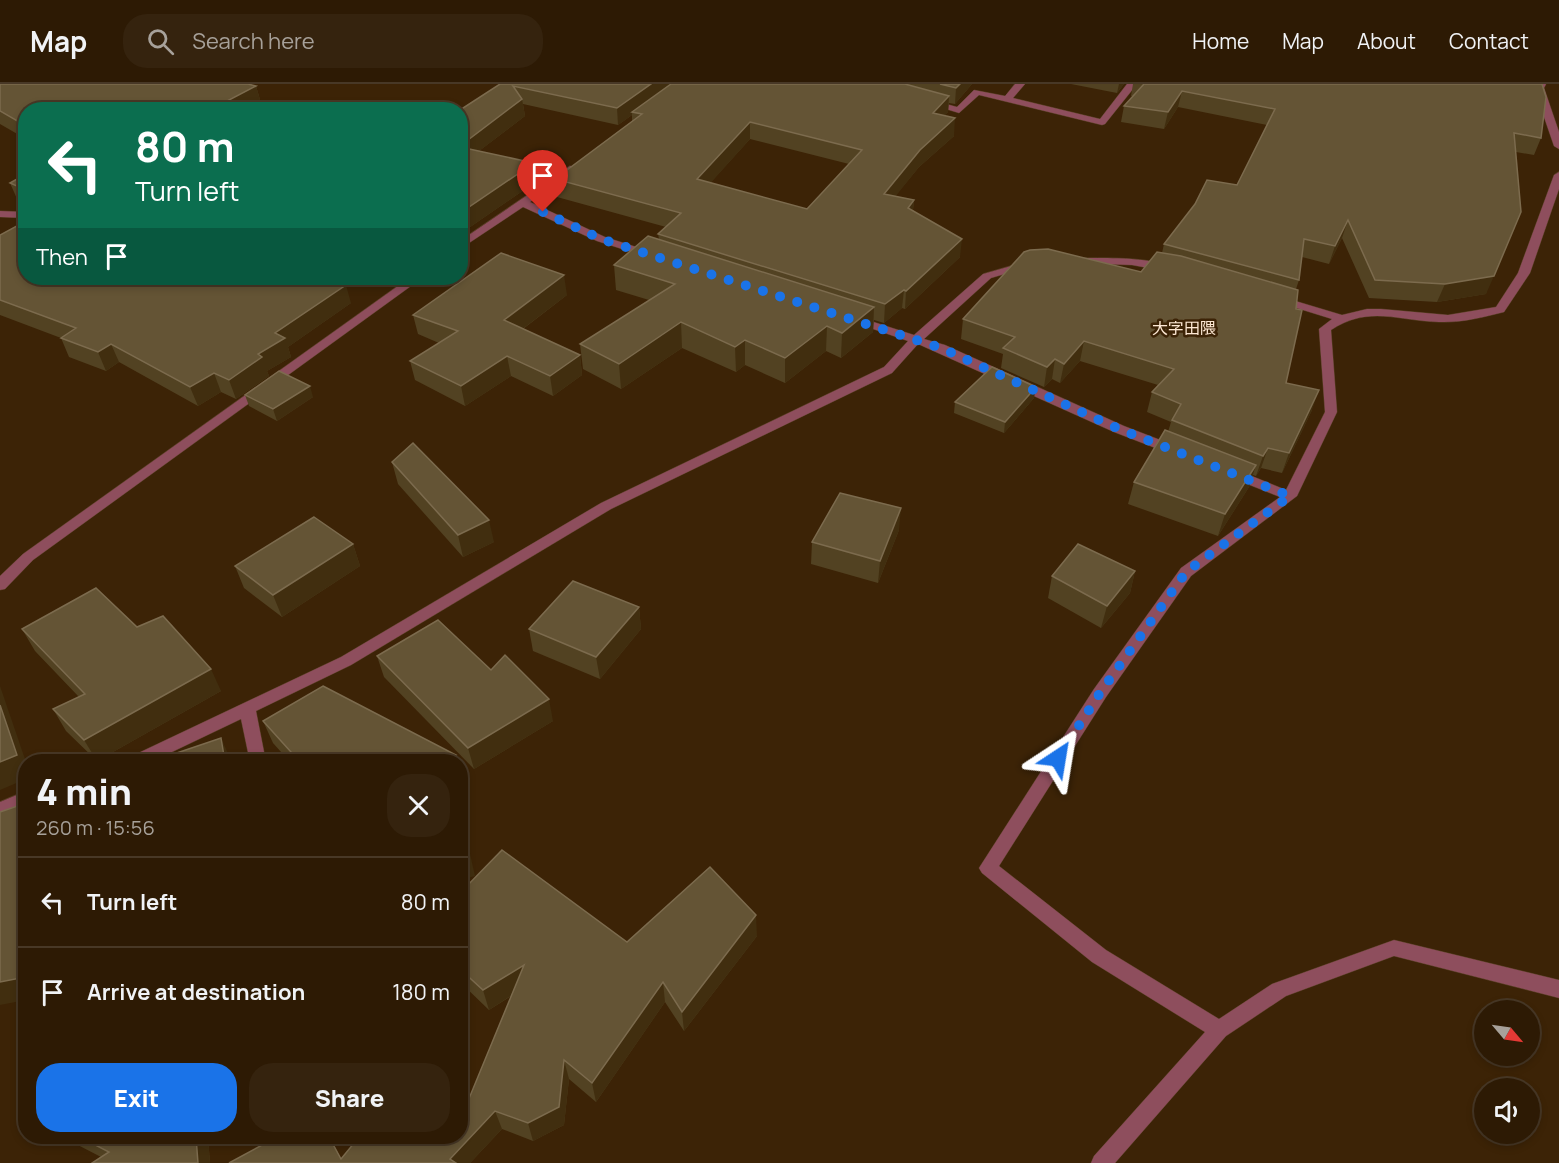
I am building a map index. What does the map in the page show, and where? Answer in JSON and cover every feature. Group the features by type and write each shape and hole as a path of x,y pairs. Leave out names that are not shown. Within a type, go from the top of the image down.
{"street":[{"path":"1006,100 1020,84"},
{"path":"915,99 959,110 977,92 1102,122 1132,84"},
{"path":"1541,84 1539,88 1559,146"},
{"path":"468,241 581,161"},
{"path":"1220,1030 1099,956 988,868 1100,693 1186,572 1290,496 1330,412 1325,329 1341,318 1365,310 1442,319 1500,310 1524,273 1559,175"},
{"path":"524,203 601,239 658,257"},
{"path":"0,214 18,215"},
{"path":"1062,262 1132,262 1179,270"},
{"path":"152,754 346,661 606,506 888,370 917,339 987,276 1026,264 1038,263"},
{"path":"0,585 28,557 406,285"},
{"path":"1268,296 1341,318"},
{"path":"838,314 941,348 1119,429 1194,459"},
{"path":"1215,467 1290,496"},
{"path":"247,708 256,754"},
{"path":"0,809 18,801"},
{"path":"1101,1163 1220,1030 1279,990 1394,948 1559,989"}],"building":[{"path":"0,84 248,84 256,86 225,102 18,102 18,121 0,111"},
{"path":"500,84 651,84 617,108 513,86 522,99 468,140 468,105"},
{"path":"671,84 905,84 949,96 933,113 955,118 920,150 884,194 914,200 908,208 962,239 906,291 904,290 885,304 658,234 681,213 555,179 642,114 632,112","holes":["750,122 862,150 807,209 697,179"]},
{"path":"940,84 960,84 956,88"},
{"path":"1144,84 1542,84 1546,97 1541,138 1514,133 1521,212 1494,276 1445,284 1375,280 1348,220 1335,246 1304,239 1299,280 1164,244 1195,204 1207,180 1237,185 1275,109 1182,91 1168,112 1124,106"},
{"path":"468,149 534,163 468,208"},
{"path":"18,178 18,186 10,183"},
{"path":"18,225 18,285 346,285 275,333 285,338 258,354 262,357 229,380 214,373 190,387 111,344 98,352 61,338 76,328 0,300 0,235"},
{"path":"648,236 874,307 842,333 827,326 785,358 745,340 735,347 681,322 619,364 580,344 675,284 614,265"},
{"path":"1048,249 1141,272 1157,252 1181,256 1298,290 1296,309 1302,310 1286,383 1319,390 1289,453 1268,448 1263,456 1172,420 1181,404 1152,392 1174,369 1084,341 1064,364 1055,359 1047,367 1003,348 1015,337 963,319 1024,252"},
{"path":"501,253 564,275 504,320 580,355 550,376 507,356 461,386 410,361 458,331 413,315 456,285 468,285 468,276"},
{"path":"992,367 1036,387 1005,422 955,402"},
{"path":"279,371 310,386 273,409 245,395"},
{"path":"1165,430 1256,465 1225,514 1134,482"},
{"path":"413,443 489,520 458,535 392,462"},
{"path":"840,493 901,508 880,561 812,542"},
{"path":"314,517 353,544 273,595 235,566"},
{"path":"1078,544 1135,571 1107,606 1052,576"},
{"path":"573,581 639,607 596,657 529,629"},
{"path":"96,588 137,627 163,616 211,669 84,740 53,709 85,694 22,629"},
{"path":"438,620 491,670 505,655 549,699 468,748 377,656"},
{"path":"323,686 454,754 293,754 263,721"},
{"path":"0,705 17,755 0,762"},
{"path":"221,738 224,754 174,754"},
{"path":"18,806 18,979 0,982 0,812"},
{"path":"502,850 627,942 710,867 756,915 682,1012 663,982 592,1083 564,1060 559,1107 528,1123 495,1111 468,1140 468,1101 524,965 483,990 468,976 468,885"},
{"path":"94,1144 197,1144 198,1163 92,1163 109,1152"},
{"path":"264,1144 333,1144 341,1159 353,1144 464,1144 450,1159 456,1163 229,1163"}],"district":[{"name":"大字田隈","path":"1184,328"}],"route":[{"path":"543,212 601,239 941,348 1119,429 1290,496 1186,572 1100,693 1058,758"}]}
